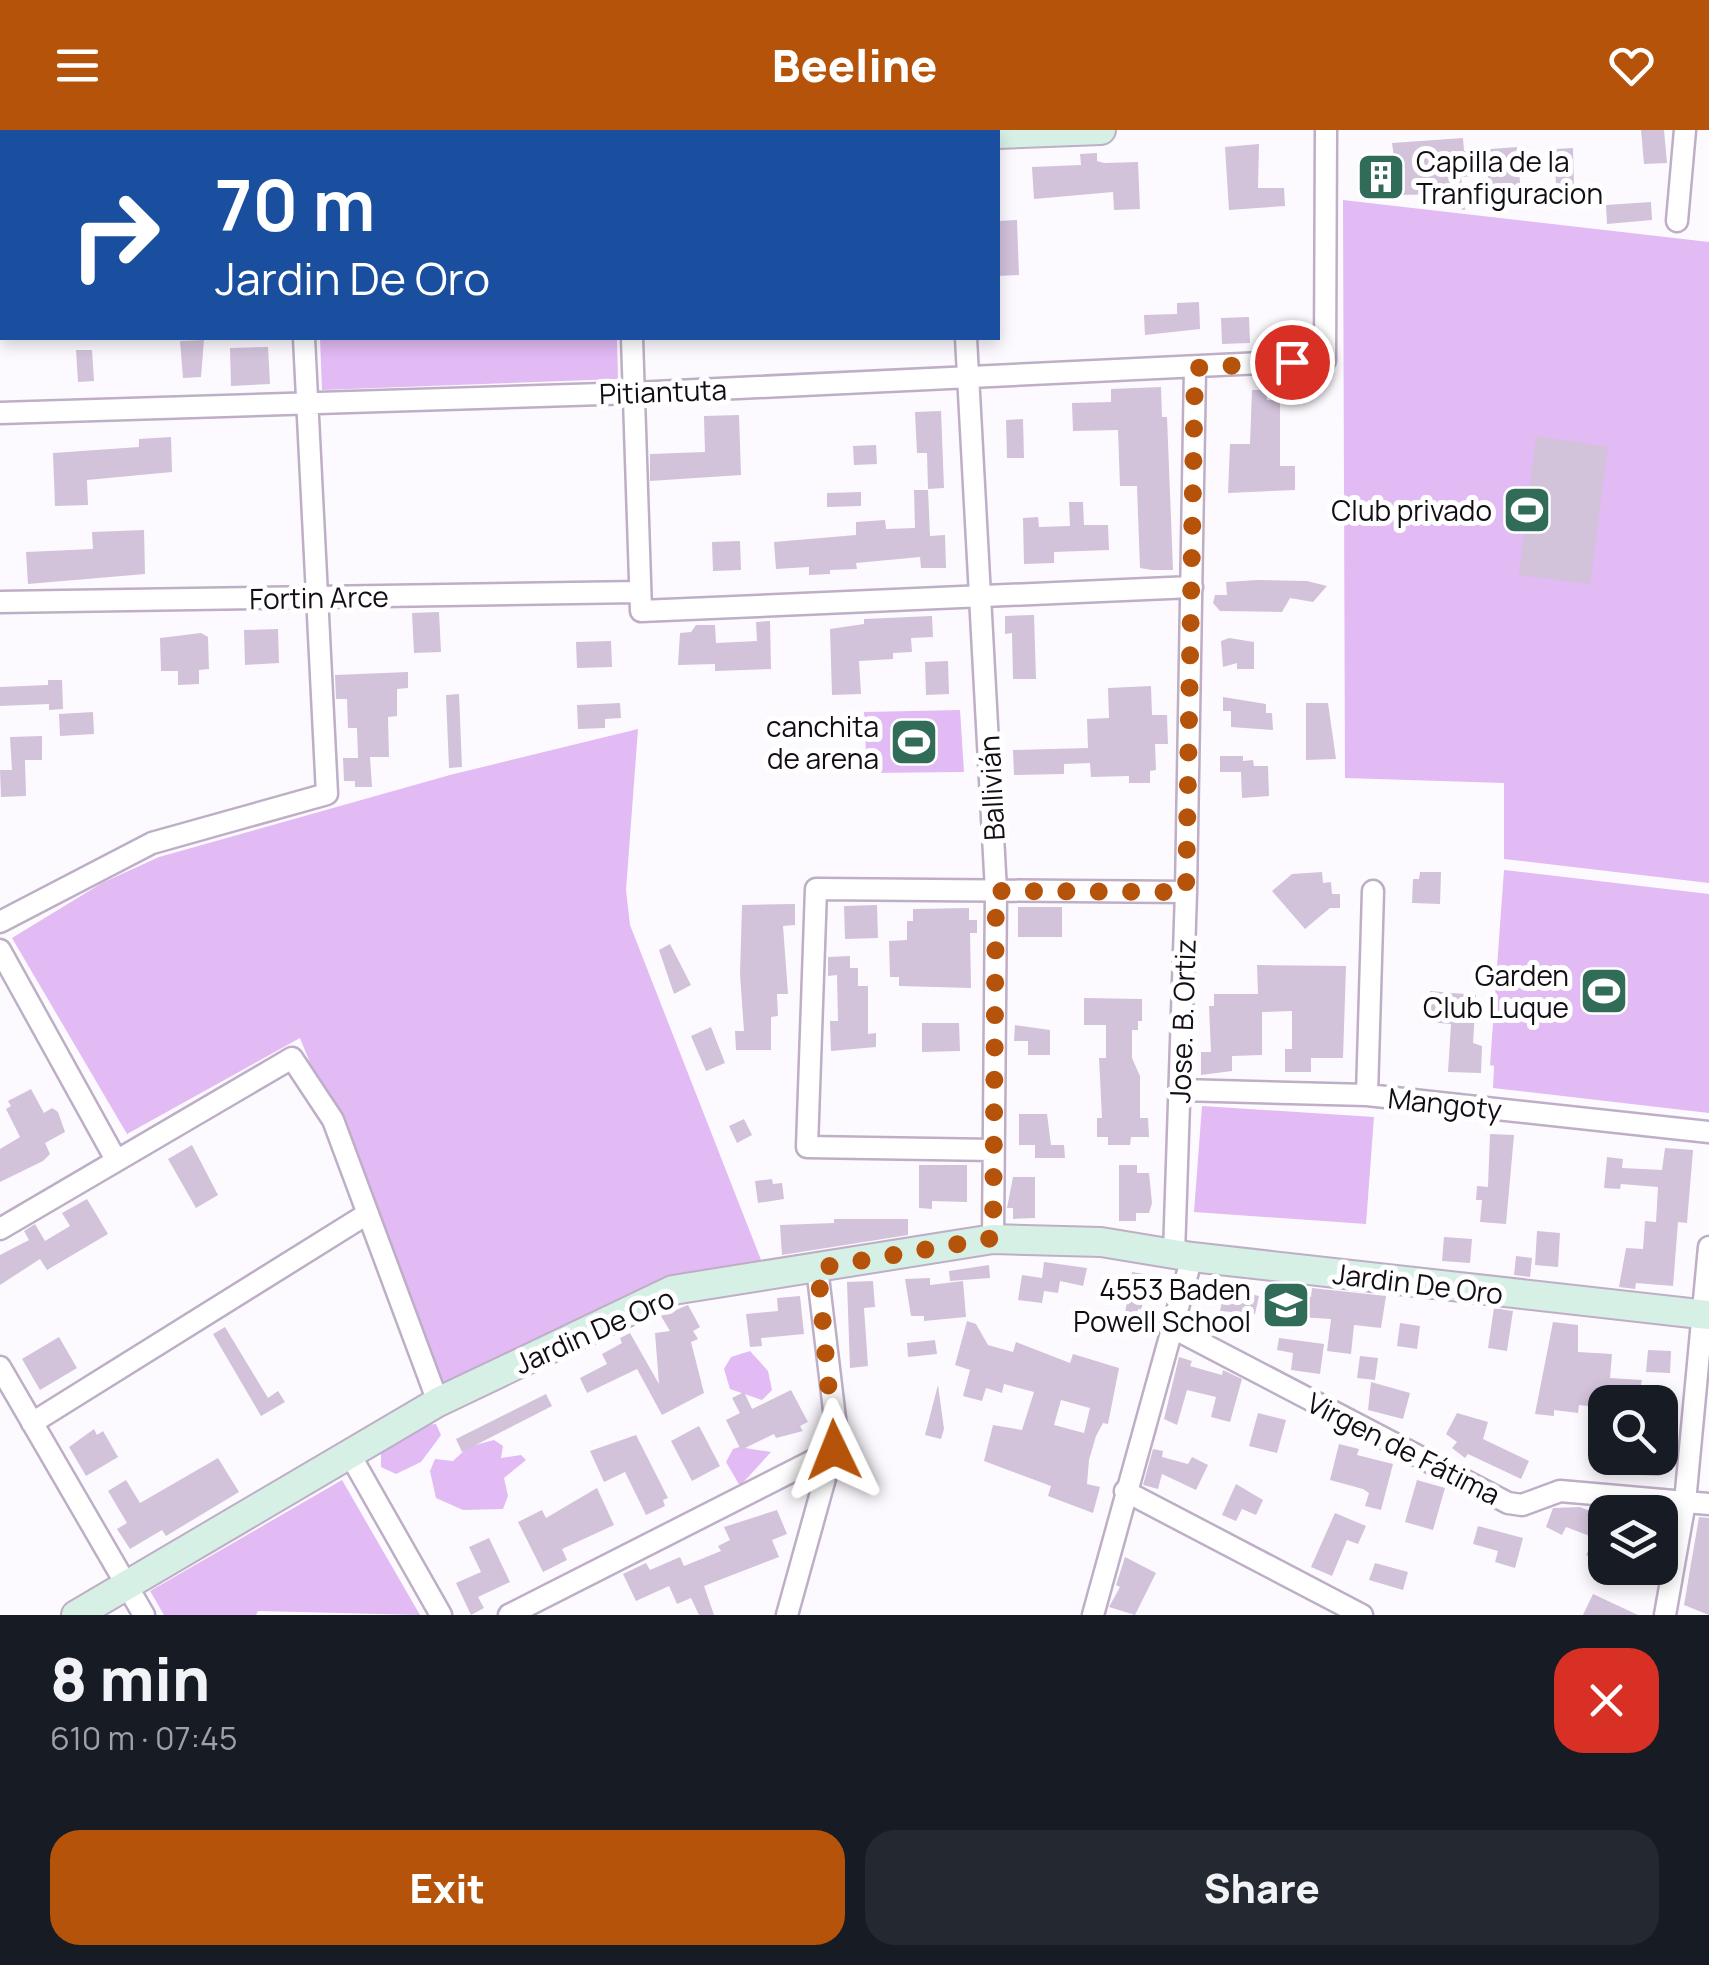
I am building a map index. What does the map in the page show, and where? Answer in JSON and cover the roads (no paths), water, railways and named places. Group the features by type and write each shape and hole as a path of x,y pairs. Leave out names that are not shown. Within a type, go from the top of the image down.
{"street":[{"path":"1000,134 1101,130"},
{"name":"Pitiantuta","path":"0,413 634,393 1325,360 1326,130"},
{"path":"1677,221 1686,130"},
{"path":"0,922 152,843 327,794 304,340"},
{"path":"632,340 640,602"},
{"name":"Ballivián","path":"966,340 996,891 993,1238"},
{"name":"Jose. B. Ortiz","path":"1093,1615 1171,1327 1183,1256 1180,1090 1195,368"},
{"name":"Fortin Arce","path":"0,602 315,598 640,602 1192,587"},
{"path":"993,1150 807,1147 816,889 1186,892"},
{"path":"1367,1095 1373,890"},
{"path":"0,950 116,1158"},
{"path":"0,1229 292,1058 332,1120 438,1402"},
{"name":"Mangoty","path":"1180,1090 1367,1095 1709,1132"},
{"path":"32,1424 366,1214"},
{"name":"Jardin De Oro","path":"76,1615 438,1402 673,1290 993,1238 1101,1242 1183,1256 1705,1315"},
{"path":"1665,1615 1685,1502 1709,1248"},
{"path":"787,1615 834,1450 818,1268"},
{"name":"Virgen de Fátima","path":"1171,1327 1508,1503 1522,1505 1560,1490 1709,1504"},
{"path":"0,1367 144,1615"},
{"path":"509,1615 834,1450"},
{"path":"349,1452 441,1615"},
{"path":"1125,1490 1362,1615"}],"place":[{"name":"Capilla de la Tranfiguracion","path":"1381,177"},
{"name":"Club privado","path":"1527,510"},
{"name":"canchita de arena","path":"914,742"},
{"name":"Garden Club Luque","path":"1604,991"},
{"name":"4553 Baden Powell School","path":"1286,1305"}]}
